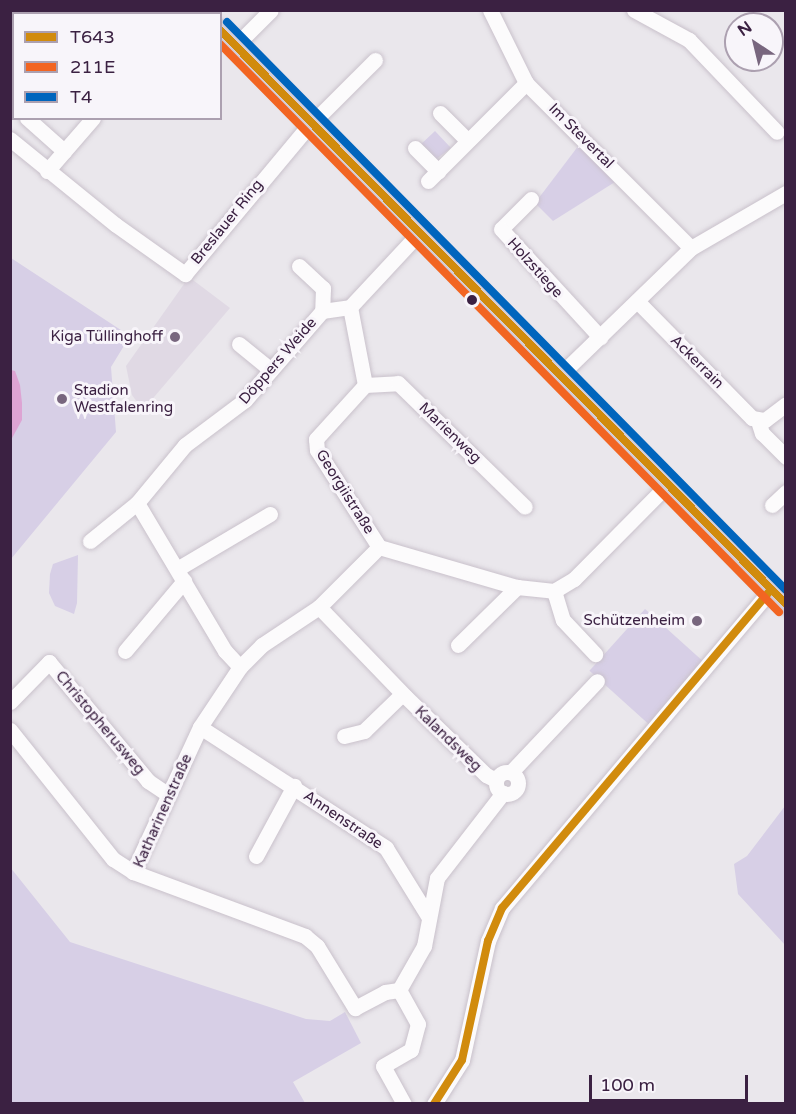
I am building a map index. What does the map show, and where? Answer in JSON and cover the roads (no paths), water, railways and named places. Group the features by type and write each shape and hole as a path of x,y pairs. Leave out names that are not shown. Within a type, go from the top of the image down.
{"main road":[{"path":"222,31 559,376 780,596"}],"street":[{"path":"236,45 271,10"},
{"name":"Im Stevertal","path":"490,10 526,82 691,248"},
{"path":"634,10 690,40 777,132"},
{"path":"313,123 375,60"},
{"path":"415,148 433,176 466,140 526,82"},
{"path":"440,113 466,140"},
{"path":"10,135 24,120"},
{"path":"28,120 64,151"},
{"path":"47,171 91,120"},
{"name":"Breslauer Ring","path":"10,140 47,171 185,274 313,123"},
{"path":"559,376 691,248 786,193"},
{"name":"Holzstiege","path":"531,199 501,229 600,337"},
{"path":"365,385 350,307 420,232"},
{"path":"299,266 323,288 322,312"},
{"name":"Ackerrain","path":"637,302 758,421 762,433 786,457"},
{"name":"Döppers Weide","path":"90,541 136,503 185,445 231,413 322,312 350,307"},
{"path":"239,344 271,370"},
{"name":"Marienweg","path":"365,385 398,383 525,507"},
{"name":"Georgiistraße","path":"365,385 316,439 317,450 379,547 517,586 554,591"},
{"path":"758,421 772,417 786,404"},
{"path":"595,654 563,620 554,591 574,579 667,485"},
{"path":"772,505 786,492"},
{"path":"136,503 225,651 240,667"},
{"path":"125,651 181,575 270,514"},
{"name":"Katharinenstraße","path":"379,547 318,607 262,645 240,667 200,727 167,794 133,872 305,936 317,946 355,1008 385,992 399,990"},
{"path":"458,645 517,586"},
{"path":"434,1104 459,1066 488,941 502,908 780,596"},
{"name":"Kalandsweg","path":"318,607 402,694 499,787"},
{"name":"Christopherusweg","path":"10,702 49,662 148,781 167,794"},
{"path":"404,1104 383,1066 411,1050 418,1024 399,990 424,946 437,878 499,787 512,793 518,786 511,772 597,681"},
{"name":"Kalandsweg","path":"344,736 364,731 402,694"},
{"name":"Annenstraße","path":"200,727 294,786 386,848 428,916"},
{"path":"10,730 113,859 133,872"},
{"name":"Annenstraße","path":"256,856 294,786"},
{"path":"409,885 423,885 437,878"}],"place":[{"name":"Kiga Tüllinghoff","path":"175,337"},
{"name":"Stadion Westfalenring","path":"62,399"},
{"name":"Schützenheim","path":"697,621"}]}
